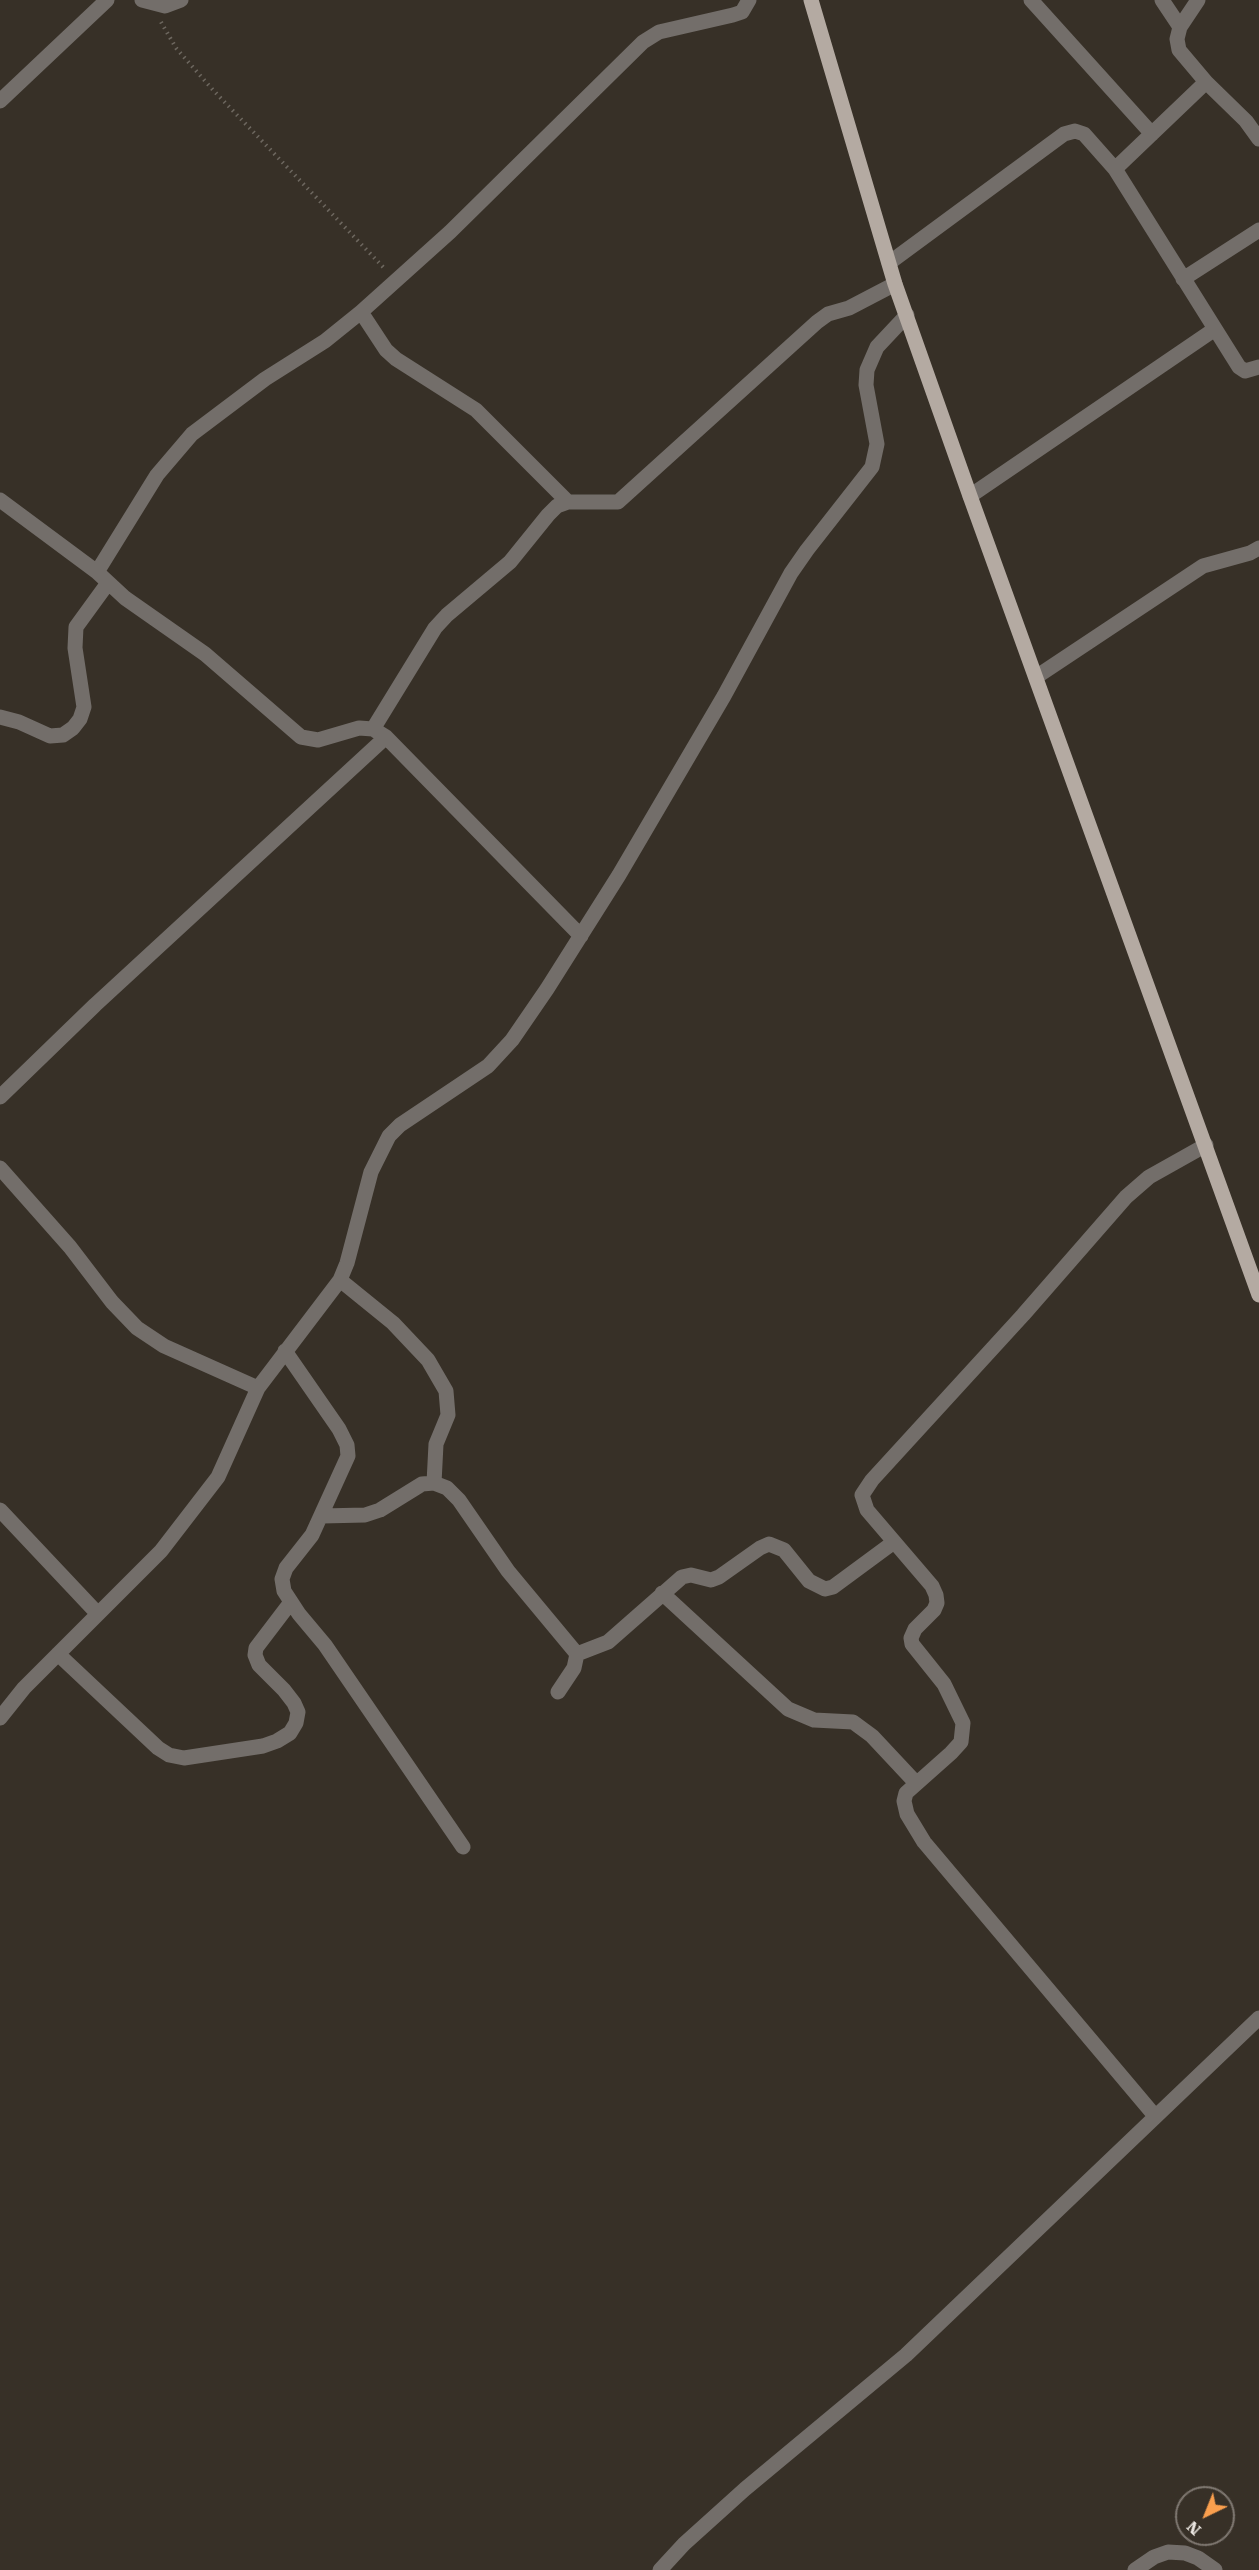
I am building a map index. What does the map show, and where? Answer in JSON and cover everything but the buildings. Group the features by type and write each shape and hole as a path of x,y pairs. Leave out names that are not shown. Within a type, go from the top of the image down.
{"main road":[{"path":"811,0 895,284 969,496 1259,1295"}],"street":[{"path":"0,102 107,0"},
{"path":"148,2 165,6 181,0"},
{"path":"97,572 157,475 183,443 265,379 325,342 361,312 450,232 643,42 659,32 742,12 749,0"},
{"path":"1031,0 1152,134"},
{"path":"1162,0 1180,27"},
{"path":"1198,0 1180,27 1177,39 1179,50 1206,82 1246,121 1259,140"},
{"path":"1115,169 1206,82"},
{"path":"889,263 1064,134 1075,131 1084,134 1115,169 1239,367 1245,371 1259,368"},
{"path":"1183,279 1259,230"},
{"path":"0,1097 380,733 435,628 447,615 510,562 548,514 557,506 568,502 618,502 817,322 828,314 849,308 895,284"},
{"path":"361,312 386,350 396,359 476,410 568,502"},
{"path":"0,1718 24,1688 161,1551 218,1477 258,1388 285,1351 331,1296 340,1281 347,1263 371,1172 389,1136 400,1125 488,1066 499,1055 547,989 724,696 791,573 872,467 877,444 866,385 867,370 877,346 907,315"},
{"path":"969,496 1215,330"},
{"path":"0,500 231,675 301,737 318,740 346,731 380,733 581,936"},
{"path":"1036,677 1203,566 1250,553 1259,548"},
{"path":"0,717 19,722 50,736 63,735 73,728 80,719 84,707 75,648 76,627 108,583"},
{"path":"1155,2116 924,1842 907,1814 904,1801 906,1793 951,1753 960,1742 963,1724 944,1684 912,1644 911,1638 915,1629 934,1610 937,1603 936,1594 867,1510 862,1495 864,1489 1023,1315 1126,1197 1149,1178 1206,1145"},
{"path":"0,1168 70,1247 112,1302 137,1328 164,1346 258,1388"},
{"path":"340,1281 393,1323 428,1360 446,1391 448,1415 436,1444 434,1483"},
{"path":"285,1351 325,1408 347,1445 348,1456 322,1516 304,1547 286,1568 282,1579 291,1602 325,1645 464,1847"},
{"path":"322,1516 365,1515 380,1510 422,1485 434,1483 447,1488 459,1500 508,1571 577,1654"},
{"path":"0,1510 98,1614"},
{"path":"577,1654 608,1642 682,1577 691,1575 711,1580 719,1577 747,1556 769,1544 784,1550 809,1581 825,1589 833,1587 894,1542"},
{"path":"662,1593 788,1709 814,1720 853,1722 872,1736 916,1783"},
{"path":"58,1654 158,1748 169,1755 184,1758 263,1746 290,1733 296,1723 298,1712 294,1703 259,1665 255,1655 256,1648 291,1602"},
{"path":"558,1692 574,1668 577,1654"},
{"path":"660,2570 684,2544 745,2489 906,2355 1259,2018"},
{"path":"1135,2570 1154,2557 1168,2552 1185,2553 1198,2558 1215,2570"}],"path":[{"path":"148,2 167,34 205,82 396,281"}]}
